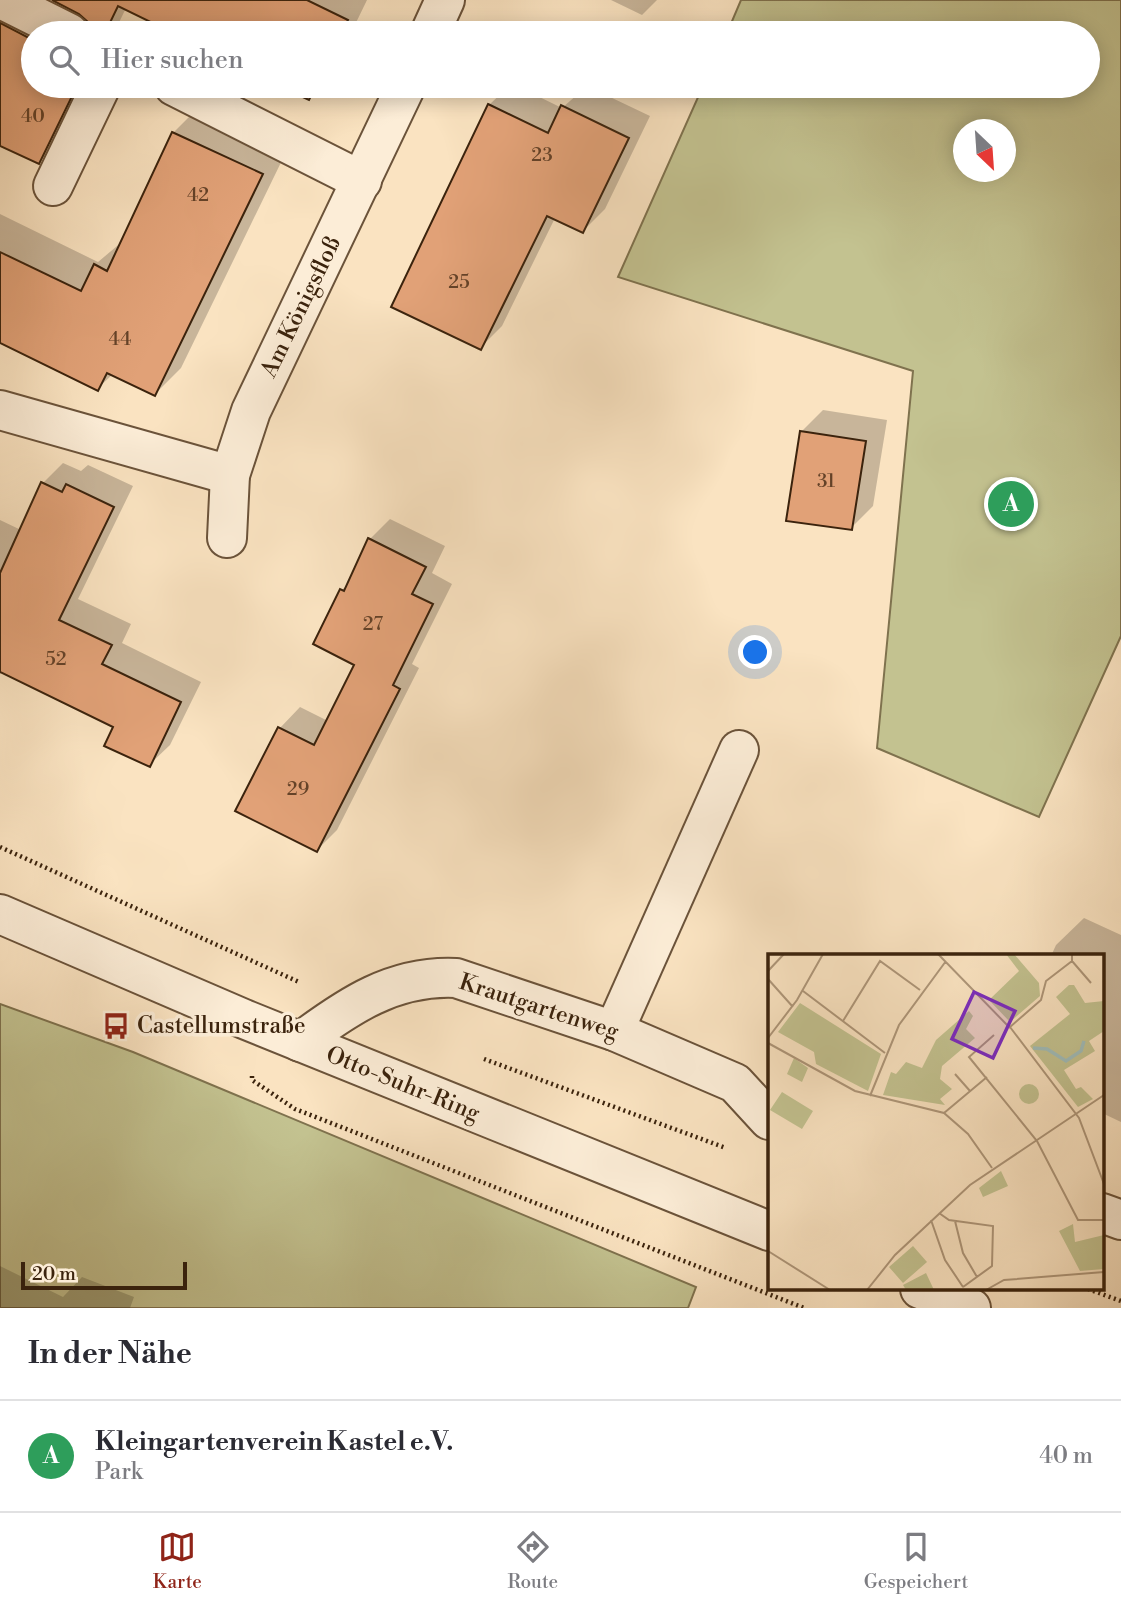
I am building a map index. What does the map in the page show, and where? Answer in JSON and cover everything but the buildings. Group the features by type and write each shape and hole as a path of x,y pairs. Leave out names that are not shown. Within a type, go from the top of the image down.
{"street":[{"path":"435,21 445,0"},
{"path":"5,1 45,21"},
{"path":"53,186 95,98"},
{"path":"198,98 362,181"},
{"name":"Am Königsfloß","path":"227,538 230,475 251,411 400,98"},
{"path":"0,410 230,475"},
{"path":"614,1031 739,750"},
{"name":"Otto-Suhr-Ring","path":"0,914 300,1042 768,1231"},
{"name":"Krautgartenweg","path":"300,1042 350,1005 430,977 456,978 614,1031 735,1083 768,1119"},
{"path":"1104,1214 1121,1220"},
{"path":"923,1290 971,1308"}],"path":[{"path":"252,1080 295,1109 804,1308"},
{"path":"1091,1290 1121,1301"}],"shaded area":[{"path":"741,0 1121,0 1121,636 1039,817 877,748 913,371 618,277 698,98 1100,98 1100,21 732,21"},
{"path":"0,1004 133,1052 696,1287 688,1308 0,1308"}],"place":[{"name":"Kleingartenverein Kastel e.V.","path":"1011,504"},
{"name":"Castellumstraße","path":"116,1026"}]}
